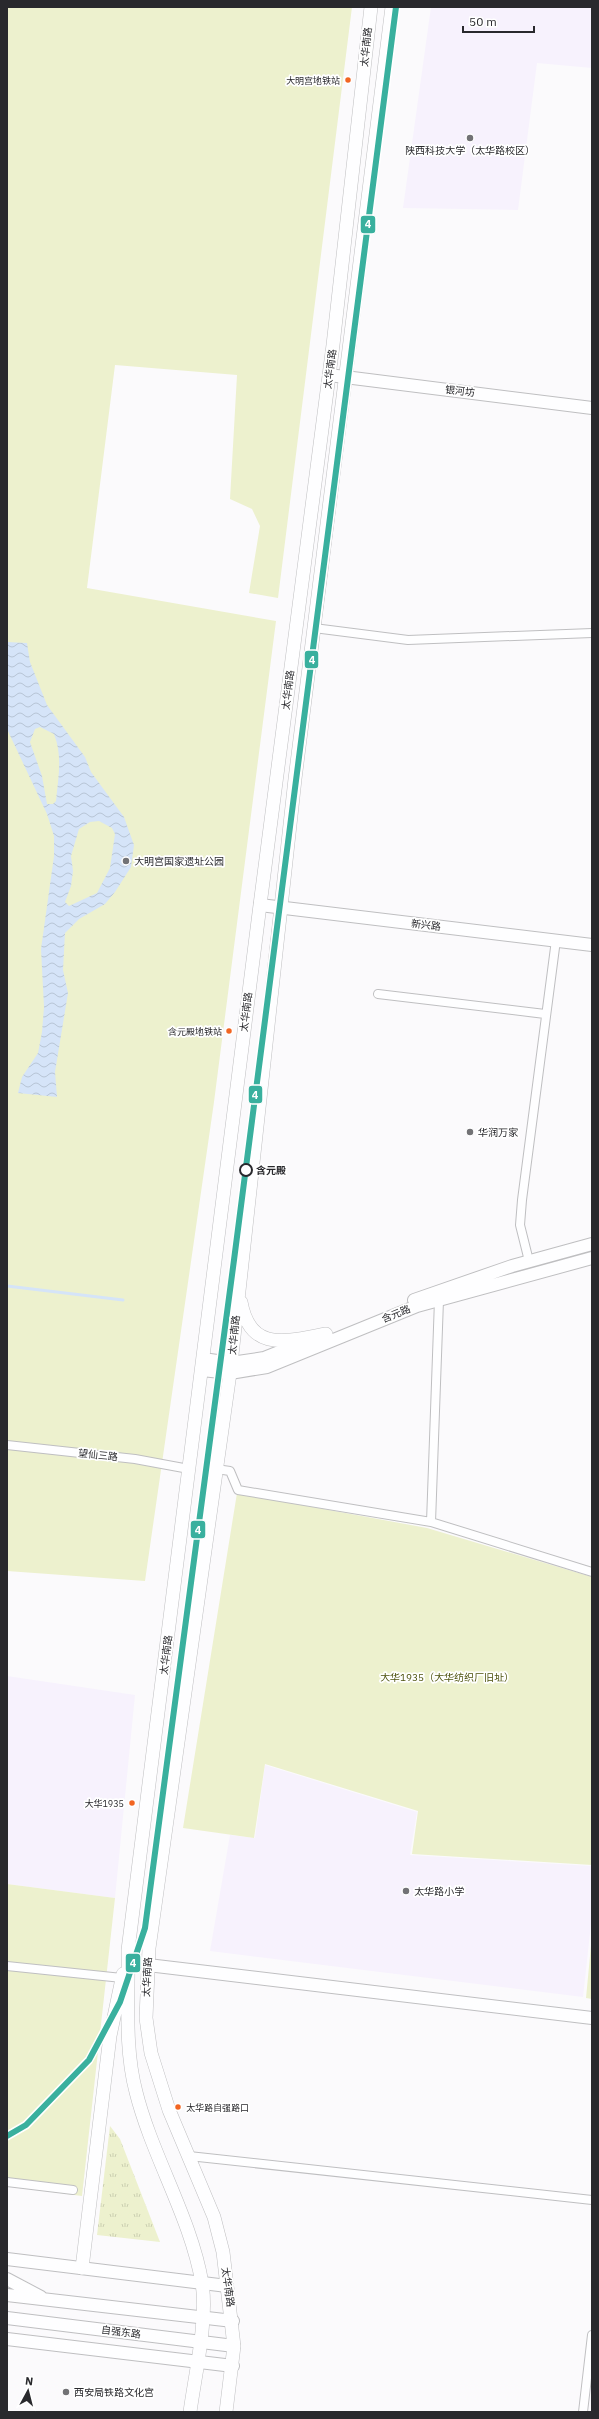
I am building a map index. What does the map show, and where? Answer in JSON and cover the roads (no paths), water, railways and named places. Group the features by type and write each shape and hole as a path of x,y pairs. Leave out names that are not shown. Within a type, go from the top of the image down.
{"main road":[{"name":"太华南路","path":"190,2412 200,2342 202,2284 192,2243 136,2093 130,2067 128,1950 260,905 329,375 371,7"},
{"name":"太华南路","path":"226,2412 233,2366 234,2346 233,2321 223,2252 214,2217 190,2156 169,2110 151,2053 146,2018 148,1965 231,1368 295,779 392,7"},
{"path":"239,1290 246,1321 253,1332 264,1338 288,1340 326,1334"},
{"path":"82,2268 110,2036 128,1950"}],"street":[{"name":"银河坊","path":"329,375 592,408"},
{"path":"314,628 408,640 592,633"},
{"name":"新兴路","path":"260,905 592,945"},
{"path":"529,1261 520,1225 544,1014 556,940"},
{"path":"378,994 544,1014"},
{"name":"含元路","path":"231,1368 264,1358 439,1290 529,1261 592,1244"},
{"name":"含元路","path":"203,1364 231,1368 267,1367 417,1306 592,1258"},
{"path":"431,1522 439,1300"},
{"name":"望仙三路","path":"7,1445 135,1459 189,1469"},
{"path":"216,1469 230,1471 238,1490 431,1522 592,1572"},
{"path":"148,1965 592,2018"},
{"path":"7,1966 122,1978"},
{"path":"190,2156 592,2200"},
{"path":"7,2182 73,2190"},
{"path":"7,2259 227,2286"},
{"path":"7,2279 47,2300"},
{"path":"7,2296 233,2321"},
{"name":"自强东路","path":"7,2318 234,2346"},
{"path":"583,2412 592,2335"},
{"path":"7,2340 233,2366"}],"water":[{"path":"7,642 27,643 30,662 47,705 85,757 91,772 124,817 134,845 131,867 115,892 105,904 79,919 65,933 63,970 68,993 55,1072 57,1097 18,1093 22,1077 38,1053 42,1032 44,1007 41,949 54,856 54,836 47,814 7,729","holes":["40,727 54,734 57,743 59,759 58,784 56,801 53,804 47,804 42,776 30,742 35,729","99,821 112,828 115,834 110,868 97,893 69,906 65,902 71,886 73,871 71,856 79,829 90,822"]}],"waterway":[{"path":"7,1286 123,1300"}],"place":[{"name":"大明宫地铁站","path":"348,80"},
{"name":"陕西科技大学（太华路校区）","path":"470,138"},
{"name":"大明宫国家遗址公园","path":"126,861"},
{"name":"含元殿地铁站","path":"229,1031"},
{"name":"华润万家","path":"470,1132"},
{"name":"含元殿","path":"246,1170"},
{"name":"大华1935","path":"132,1803"},
{"name":"太华路小学","path":"406,1891"},
{"name":"太华路自强路口","path":"178,2107"},
{"name":"西安局铁路文化宫","path":"66,2392"}],"park label":[{"name":"大华1935（大华纺织厂旧址）","path":"447,1677"}]}
